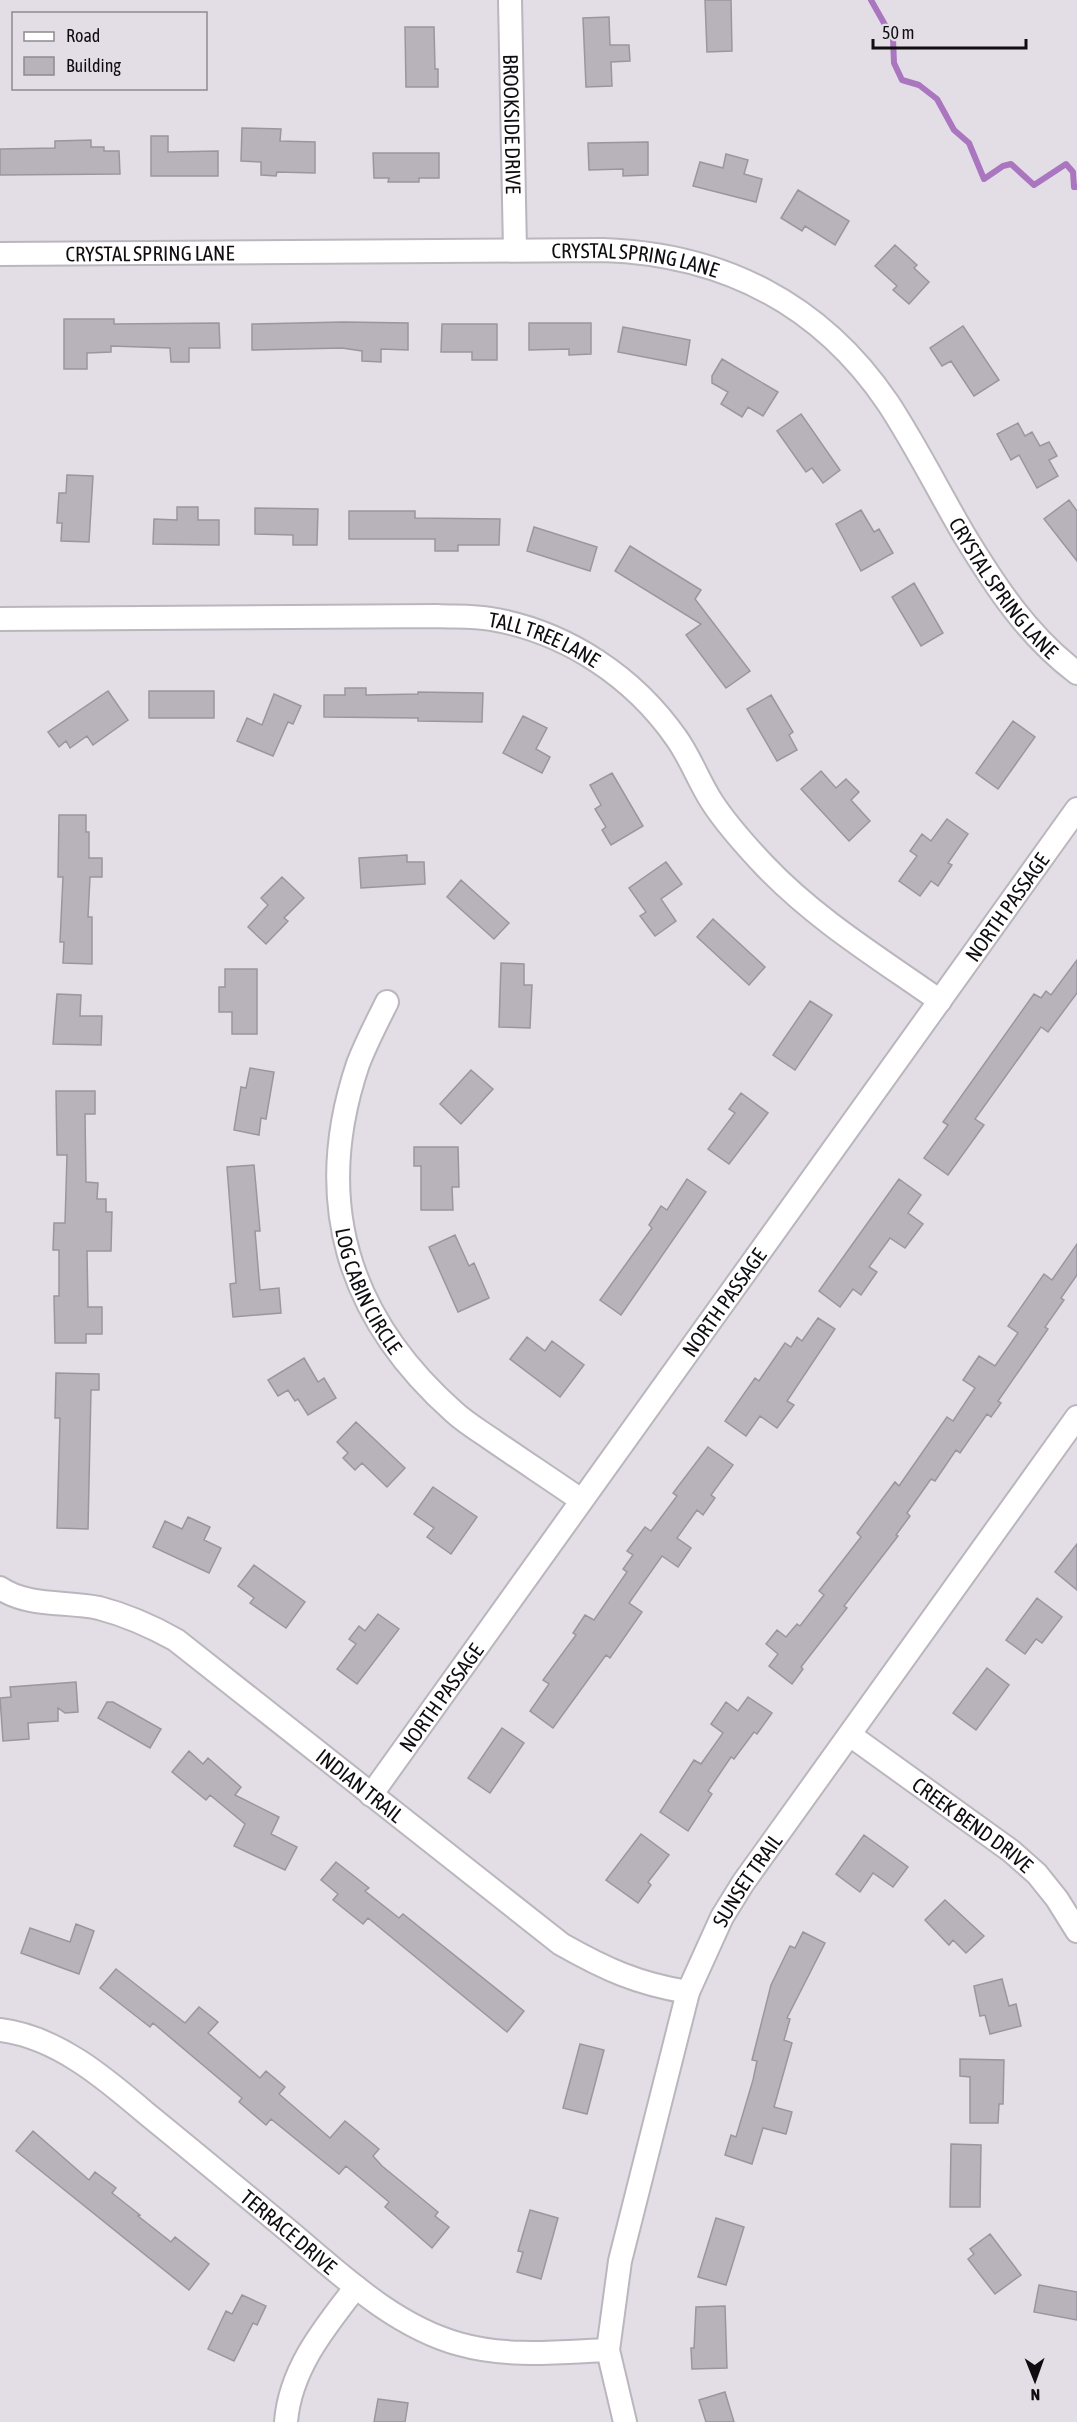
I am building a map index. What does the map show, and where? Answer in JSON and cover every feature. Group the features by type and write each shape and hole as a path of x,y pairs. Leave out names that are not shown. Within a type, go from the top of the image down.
{"street":[{"name":"BROOKSIDE DRIVE","path":"510,0 515,250"},
{"name":"CRYSTAL SPRING LANE","path":"0,254 644,251 680,258 748,282 786,301 816,322 843,347 888,404 1011,609 1049,649 1077,673"},
{"name":"TALL TREE LANE","path":"0,620 437,616 489,619 542,633 601,663 652,705 678,741 712,802 764,865 792,894 816,914 939,1001"},
{"name":"NORTH PASSAGE","path":"371,1795 1077,809"},
{"name":"LOG CABIN CIRCLE","path":"387,1002 359,1062 347,1104 339,1146 339,1215 348,1253 359,1282 382,1328 426,1386 455,1414 581,1500"},
{"name":"SUNSET TRAIL","path":"625,2422 608,2350 620,2261 688,1992 722,1917 743,1883 1077,1418"},
{"name":"INDIAN TRAIL","path":"0,1588 11,1596 24,1599 63,1602 123,1615 176,1640 561,1944 605,1969 630,1979 688,1992"},
{"name":"CREEK BEND DRIVE","path":"850,1735 1011,1851 1050,1891 1077,1931"},
{"name":"TERRACE DRIVE","path":"0,2030 26,2034 46,2042 120,2091 356,2287 413,2325 459,2344 502,2353 608,2350"},
{"path":"286,2422 295,2381 317,2338 356,2287"}],"building":[{"path":"705,0 731,0 732,51 707,52"},
{"path":"609,17 610,45 629,45 630,61 611,62 612,86 586,87 583,18"},
{"path":"405,27 434,27 438,87 406,87"},
{"path":"242,128 281,129 280,141 315,142 315,173 277,172 276,176 261,175 261,162 241,161"},
{"path":"151,136 168,136 168,152 218,151 218,176 151,176"},
{"path":"91,140 91,147 104,147 104,151 119,151 120,174 0,175 0,149 55,148 55,141"},
{"path":"648,142 648,175 623,176 623,169 589,170 588,143"},
{"path":"373,153 439,153 439,178 419,178 419,182 388,182 389,178 374,178"},
{"path":"726,154 748,160 744,174 762,179 756,202 693,186 700,162 723,168"},
{"path":"798,190 849,221 835,245 805,226 802,231 781,218"},
{"path":"895,245 917,265 914,268 929,282 909,304 893,290 897,286 875,266"},
{"path":"64,319 114,319 114,324 219,323 220,348 189,348 189,362 171,362 170,348 111,346 111,352 87,353 87,369 64,369"},
{"path":"408,323 408,350 381,349 381,362 362,361 362,351 342,348 252,350 252,324"},
{"path":"529,323 591,323 591,354 569,355 569,349 529,350"},
{"path":"442,324 497,324 497,360 472,360 472,352 441,352"},
{"path":"963,326 999,380 974,396 951,361 942,366 930,348"},
{"path":"623,327 690,340 686,365 618,352"},
{"path":"722,359 778,392 763,416 748,407 742,417 721,404 728,392 712,383 712,376"},
{"path":"801,414 840,470 823,483 812,468 806,472 777,431"},
{"path":"1018,423 1025,436 1032,432 1040,446 1049,442 1057,456 1049,460 1058,476 1037,488 1019,455 1011,460 997,434"},
{"path":"67,475 93,476 89,542 61,541 62,523 57,523 59,493 66,493"},
{"path":"1069,500 1077,511 1077,561 1044,519"},
{"path":"177,507 198,507 198,520 219,520 219,545 153,544 154,519 177,520"},
{"path":"255,508 318,509 317,545 293,545 293,535 255,534"},
{"path":"861,510 874,532 879,529 893,553 861,571 836,524"},
{"path":"349,511 415,511 415,518 500,519 499,545 458,545 458,551 435,551 435,539 349,539"},
{"path":"534,527 597,547 590,571 527,551"},
{"path":"630,546 701,590 695,599 750,671 726,688 686,635 701,624 615,571"},
{"path":"914,583 943,633 921,646 892,597"},
{"path":"345,688 366,688 366,695 418,694 418,692 483,693 482,722 418,721 418,718 324,717 324,695 345,695"},
{"path":"108,691 128,720 93,745 87,736 70,748 66,741 59,747 48,732"},
{"path":"149,691 214,691 214,718 149,718"},
{"path":"274,694 301,706 293,724 288,722 273,756 237,741 247,718 262,725"},
{"path":"771,695 793,732 789,735 797,750 777,761 747,709"},
{"path":"523,716 547,728 536,749 550,757 542,773 503,753"},
{"path":"1013,721 1035,737 998,789 976,773"},
{"path":"821,771 836,788 846,779 859,792 851,800 870,821 849,841 801,789"},
{"path":"612,773 643,826 611,845 602,830 606,827 595,809 601,805 590,785"},
{"path":"59,815 86,815 86,832 89,832 89,858 102,858 102,877 90,877 88,917 92,917 92,964 63,963 64,942 60,942 63,877 58,877"},
{"path":"947,819 968,834 948,863 952,865 938,886 931,881 920,896 899,881 917,856 910,851 922,834 931,841"},
{"path":"407,855 407,862 424,862 425,884 361,888 359,858"},
{"path":"666,862 682,884 661,899 676,921 655,936 640,916 646,912 629,888"},
{"path":"282,877 304,898 284,918 288,921 266,944 248,927 268,905 261,898"},
{"path":"461,880 509,923 494,939 447,897"},
{"path":"713,919 765,967 749,985 697,937"},
{"path":"1077,960 1077,993 1048,1032 1041,1027 975,1119 984,1125 948,1175 924,1158 948,1125 943,1122 1034,994 1041,998 1046,991 1051,995"},
{"path":"501,963 524,964 524,985 532,985 530,1028 499,1027"},
{"path":"225,969 257,969 257,1034 232,1034 232,1012 219,1012 219,987 225,987"},
{"path":"57,994 81,995 80,1016 102,1016 101,1045 53,1044"},
{"path":"810,1001 832,1015 795,1070 773,1055"},
{"path":"250,1068 274,1072 266,1119 261,1118 259,1135 234,1130 241,1087 246,1088"},
{"path":"471,1070 493,1089 461,1124 440,1104"},
{"path":"56,1091 95,1091 95,1114 85,1114 86,1182 98,1183 97,1199 106,1199 106,1212 112,1212 111,1251 87,1251 88,1307 102,1307 102,1334 86,1334 86,1343 55,1343 54,1296 59,1296 59,1250 53,1250 54,1223 65,1223 67,1155 57,1155"},
{"path":"741,1093 768,1113 729,1164 708,1149 735,1113 729,1109"},
{"path":"414,1147 458,1147 459,1187 452,1187 453,1210 421,1210 421,1166 414,1166"},
{"path":"254,1165 260,1231 255,1231 260,1290 279,1288 281,1313 233,1317 230,1284 236,1283 227,1167"},
{"path":"687,1179 706,1192 621,1315 600,1300 652,1228 649,1225 661,1206 667,1210"},
{"path":"899,1179 921,1195 908,1213 923,1224 905,1248 890,1238 869,1267 877,1272 861,1295 853,1289 840,1307 819,1291"},
{"path":"455,1235 469,1266 474,1263 489,1298 458,1312 429,1247"},
{"path":"1077,1244 1077,1275 1061,1298 1064,1300 1045,1327 1048,1329 998,1401 1001,1403 991,1417 987,1414 960,1453 956,1450 935,1481 931,1479 907,1513 910,1516 896,1535 898,1536 844,1606 847,1608 801,1667 803,1669 792,1684 769,1666 778,1654 766,1644 777,1630 786,1637 797,1624 800,1626 824,1595 819,1591 861,1537 857,1533 895,1482 899,1486 947,1417 953,1421 975,1388 963,1380 979,1356 995,1366 1018,1333 1008,1326 1044,1274 1052,1280"},
{"path":"818,1318 835,1329 787,1401 794,1405 777,1428 760,1416 746,1436 725,1421 755,1378 759,1381 785,1343 791,1347 797,1337 802,1341"},
{"path":"527,1337 545,1351 552,1341 584,1365 560,1397 510,1359"},
{"path":"304,1358 318,1382 324,1378 336,1398 308,1415 298,1399 295,1401 288,1390 278,1396 268,1380"},
{"path":"56,1373 99,1374 99,1390 91,1390 88,1529 57,1528 60,1418 55,1418"},
{"path":"356,1422 405,1468 387,1487 362,1463 355,1470 343,1458 348,1453 337,1442"},
{"path":"708,1447 733,1465 711,1495 715,1498 703,1515 697,1510 677,1538 691,1548 678,1567 662,1556 629,1603 642,1612 610,1658 606,1655 553,1728 530,1711 549,1684 543,1680 576,1635 573,1633 585,1615 594,1620 627,1572 623,1569 633,1555 627,1551 645,1527 651,1531 677,1496 673,1493"},
{"path":"433,1487 477,1517 451,1554 427,1537 434,1528 414,1514"},
{"path":"188,1517 210,1527 204,1540 221,1548 209,1573 153,1547 165,1521 182,1529"},
{"path":"1077,1544 1077,1590 1055,1572"},
{"path":"254,1565 305,1602 286,1628 250,1603 254,1598 238,1586"},
{"path":"1037,1598 1062,1617 1042,1643 1036,1639 1025,1654 1006,1640"},
{"path":"378,1614 399,1629 357,1684 337,1669 356,1644 349,1639 359,1626 365,1631"},
{"path":"987,1668 1009,1685 976,1730 953,1713"},
{"path":"76,1682 78,1712 65,1713 58,1708 58,1721 28,1723 29,1739 3,1741 0,1698 11,1697 10,1687"},
{"path":"748,1697 772,1713 757,1734 754,1732 734,1759 731,1757 708,1791 712,1794 688,1831 660,1812 694,1760 701,1764 723,1733 711,1724 726,1702 738,1711"},
{"path":"107,1702 113,1702 161,1729 150,1748 98,1718"},
{"path":"502,1728 524,1743 490,1793 468,1778"},
{"path":"189,1751 203,1764 208,1758 241,1787 235,1795 279,1817 271,1834 297,1847 285,1870 234,1846 245,1824 210,1795 206,1800 172,1772"},
{"path":"641,1834 669,1855 648,1882 651,1885 638,1903 606,1880"},
{"path":"864,1835 908,1867 893,1887 873,1873 860,1892 836,1874"},
{"path":"336,1862 369,1888 365,1891 399,1918 403,1914 524,2011 507,2032 368,1918 363,1924 333,1900 338,1894 321,1880"},
{"path":"945,1900 984,1936 966,1953 953,1940 949,1945 925,1920"},
{"path":"76,1924 94,1931 79,1974 21,1953 30,1928 70,1942"},
{"path":"803,1932 825,1943 787,2018 790,2019 784,2040 792,2043 774,2107 792,2112 786,2134 763,2128 752,2164 725,2155 731,2135 736,2137 753,2080 757,2061 752,2060 771,1985 790,1946 795,1948"},
{"path":"116,1969 185,2023 199,2007 218,2022 208,2033 260,2078 266,2071 285,2087 279,2094 330,2138 345,2121 379,2149 373,2156 438,2212 435,2216 449,2227 432,2248 385,2207 389,2202 346,2166 339,2174 271,2119 266,2125 239,2102 242,2098 153,2023 150,2027 100,1988"},
{"path":"1002,1979 1009,2006 1016,2004 1021,2026 990,2034 985,2015 980,2016 974,1986"},
{"path":"580,2044 604,2050 587,2114 563,2108"},
{"path":"960,2059 1004,2060 1003,2104 999,2104 998,2123 970,2123 970,2077 960,2076"},
{"path":"33,2131 89,2180 95,2172 116,2188 112,2193 171,2242 175,2237 209,2264 189,2290 16,2151"},
{"path":"951,2144 981,2145 980,2207 950,2207"},
{"path":"530,2210 558,2218 541,2279 517,2272 523,2252 518,2251"},
{"path":"716,2218 744,2227 726,2285 698,2277"},
{"path":"990,2234 1021,2275 995,2294 968,2259 974,2254 970,2249"},
{"path":"1039,2285 1077,2292 1077,2320 1034,2312"},
{"path":"242,2295 266,2306 257,2325 253,2323 234,2361 208,2349 226,2311 232,2314"},
{"path":"725,2306 727,2368 692,2369 691,2348 694,2348 696,2307"},
{"path":"725,2392 734,2422 706,2422 699,2400"},
{"path":"378,2399 408,2403 405,2422 374,2422"}],"waterway":[{"path":"871,0 893,39 894,63 902,80 919,85 937,99 954,130 969,143 984,179 1003,166 1011,164 1034,185 1066,164 1073,172 1074,187 1077,187"}]}
